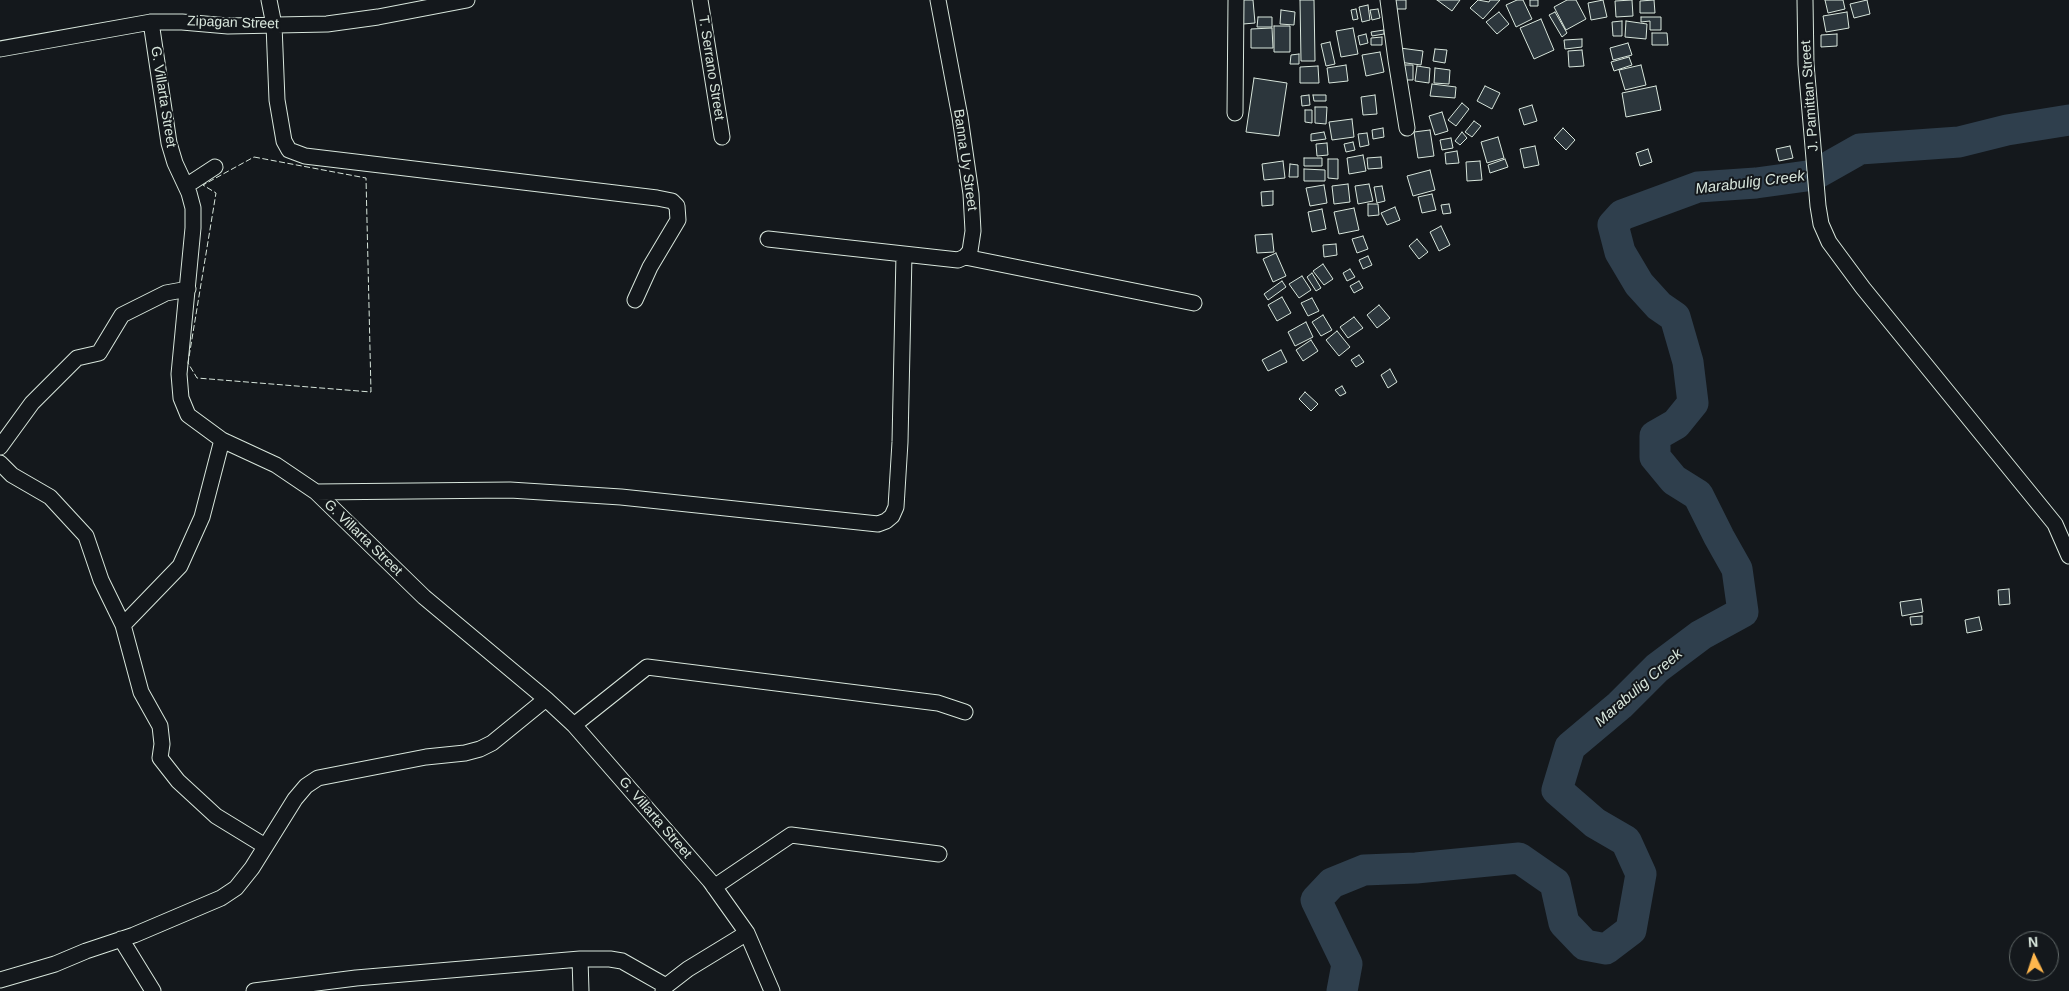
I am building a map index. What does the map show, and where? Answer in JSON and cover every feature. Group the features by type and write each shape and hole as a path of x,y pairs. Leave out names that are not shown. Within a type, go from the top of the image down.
{"street":[{"path":"269,0 274,25 277,100 284,140 289,150 305,156 672,201 677,206 678,220 650,267 635,300"},
{"name":"Zipagan Street","path":"0,49 151,22 274,25 327,24 387,16 467,0"},
{"name":"T. Serrano Street","path":"700,0 722,136"},
{"name":"Banna Uy Street","path":"938,0 960,117 971,194 973,237 970,252 965,258"},
{"path":"1235,114 1236,0"},
{"path":"1388,0 1407,128"},
{"name":"J. Pamittan Street","path":"1805,0 1806,64 1816,192 1821,224 1829,242 1863,288 2055,524 2069,556"},
{"name":"G. Villarta Street","path":"151,22 169,143 193,208 194,228 179,374 180,398 188,414 222,440 276,465 316,492 424,597 546,698 574,725 714,887 747,933 772,991"},
{"path":"186,186 215,168"},
{"path":"768,240 958,260 965,258 1194,303"},
{"path":"316,492 510,490 621,497 878,524 886,521 892,516 896,507 900,432 904,254"},
{"path":"0,447 32,403 77,358 100,353 122,315 166,293 188,289"},
{"path":"123,625 180,566 202,517 222,440"},
{"path":"0,463 12,474 50,497 86,536 101,580 123,625 141,692 160,726 162,744 160,758 178,781 216,816 265,846"},
{"path":"574,725 647,667 938,703 965,712"},
{"path":"0,980 55,964 221,898 236,888 252,868 295,799 306,786 318,778 426,757 480,750 492,743 546,698"},
{"path":"714,887 791,835 939,854"},
{"path":"254,991 580,960 610,959 622,961 664,988 688,969 747,933"},
{"path":"121,939 153,991"},
{"path":"580,960 581,991"}],"building":[{"path":"1241,0 1253,0 1255,23 1243,24"},
{"path":"1300,0 1314,0 1315,61 1301,61"},
{"path":"1391,0 1406,0 1406,9 1392,9"},
{"path":"1437,0 1460,0 1452,11"},
{"path":"1478,0 1489,2 1490,0 1500,0 1483,19 1470,8"},
{"path":"1517,0 1523,0 1532,19 1516,27 1506,5"},
{"path":"1530,0 1538,0 1538,6 1530,6"},
{"path":"1567,0 1576,0 1586,19 1566,30 1554,7"},
{"path":"1603,0 1607,17 1591,20 1588,3"},
{"path":"1632,0 1633,16 1616,17 1615,1"},
{"path":"1654,0 1655,13 1640,13 1640,1"},
{"path":"1825,0 1843,0 1845,9 1828,13"},
{"path":"1867,0 1870,14 1854,18 1850,4"},
{"path":"1368,5 1370,20 1362,22 1359,7"},
{"path":"1356,9 1358,19 1353,20 1351,10"},
{"path":"1378,9 1380,18 1372,20 1370,10"},
{"path":"1281,10 1295,12 1294,25 1280,24"},
{"path":"1499,12 1509,24 1497,34 1486,22"},
{"path":"1555,12 1567,33 1562,37 1549,15"},
{"path":"1847,12 1849,28 1826,32 1823,16"},
{"path":"1258,17 1272,17 1272,27 1257,27"},
{"path":"1641,17 1661,17 1661,30 1650,30 1650,21 1641,22"},
{"path":"1541,19 1554,50 1534,59 1520,28"},
{"path":"1622,21 1622,36 1613,36 1612,22"},
{"path":"1626,21 1647,24 1646,39 1625,37"},
{"path":"1274,26 1290,26 1290,52 1274,52"},
{"path":"1272,28 1273,48 1251,48 1251,29"},
{"path":"1353,28 1358,54 1341,57 1336,31"},
{"path":"1384,30 1384,34 1372,36 1371,32"},
{"path":"1652,33 1667,33 1668,45 1652,45"},
{"path":"1366,34 1368,43 1360,45 1358,36"},
{"path":"1837,34 1837,46 1821,47 1821,35"},
{"path":"1382,37 1382,45 1371,45 1371,38"},
{"path":"1582,39 1582,47 1565,49 1564,40"},
{"path":"1330,42 1335,64 1326,66 1321,44"},
{"path":"1628,43 1632,55 1613,60 1610,48"},
{"path":"1400,48 1423,51 1421,65 1399,62"},
{"path":"1435,49 1447,50 1445,63 1433,61"},
{"path":"1582,50 1584,66 1569,67 1568,51"},
{"path":"1380,52 1384,72 1366,76 1362,55"},
{"path":"1299,54 1299,64 1290,64 1291,55"},
{"path":"1629,57 1632,65 1614,71 1611,62"},
{"path":"1346,65 1348,81 1329,83 1327,68"},
{"path":"1401,65 1413,65 1413,80 1401,80"},
{"path":"1641,65 1646,85 1625,90 1619,70"},
{"path":"1318,66 1319,83 1300,83 1300,67"},
{"path":"1417,66 1430,68 1429,83 1415,81"},
{"path":"1435,68 1450,70 1449,84 1434,83"},
{"path":"1254,78 1287,83 1279,136 1246,132"},
{"path":"1432,84 1456,87 1455,98 1430,96"},
{"path":"1485,86 1500,93 1492,109 1477,101"},
{"path":"1656,86 1661,110 1626,117 1622,93"},
{"path":"1309,95 1310,105 1302,106 1301,96"},
{"path":"1313,95 1326,95 1326,101 1314,101"},
{"path":"1375,95 1377,114 1363,115 1361,97"},
{"path":"1462,103 1469,109 1456,126 1448,120"},
{"path":"1532,105 1537,121 1524,125 1519,109"},
{"path":"1315,107 1327,107 1326,124 1315,123"},
{"path":"1305,110 1312,110 1312,123 1305,122"},
{"path":"1442,112 1448,131 1435,135 1429,116"},
{"path":"1352,119 1354,137 1332,140 1329,122"},
{"path":"1474,121 1481,126 1472,137 1465,132"},
{"path":"1383,128 1384,137 1373,139 1372,130"},
{"path":"1563,128 1575,140 1566,150 1554,138"},
{"path":"1430,130 1434,156 1418,158 1414,132"},
{"path":"1324,132 1326,139 1311,141 1311,134"},
{"path":"1462,132 1467,138 1460,145 1455,141"},
{"path":"1367,133 1369,145 1360,147 1358,134"},
{"path":"1498,137 1504,158 1487,163 1481,142"},
{"path":"1451,138 1453,148 1442,150 1440,140"},
{"path":"1353,142 1355,150 1346,152 1344,144"},
{"path":"1327,143 1328,155 1317,156 1316,144"},
{"path":"1535,146 1539,165 1524,168 1520,149"},
{"path":"1790,146 1793,158 1779,161 1776,149"},
{"path":"1648,149 1652,162 1640,166 1636,153"},
{"path":"1457,151 1459,163 1446,164 1445,153"},
{"path":"1363,155 1366,171 1349,174 1347,158"},
{"path":"1381,157 1382,168 1368,169 1367,158"},
{"path":"1304,158 1322,158 1322,166 1304,166"},
{"path":"1328,159 1338,159 1338,179 1328,178"},
{"path":"1505,159 1508,167 1490,173 1488,165"},
{"path":"1283,161 1285,178 1264,180 1262,164"},
{"path":"1480,161 1482,180 1467,181 1466,162"},
{"path":"1290,164 1298,165 1298,177 1289,177"},
{"path":"1304,169 1325,170 1325,181 1304,181"},
{"path":"1430,170 1435,190 1413,196 1407,176"},
{"path":"1348,184 1350,202 1334,204 1332,186"},
{"path":"1369,184 1373,201 1358,204 1355,186"},
{"path":"1324,185 1327,203 1310,206 1306,188"},
{"path":"1382,186 1385,201 1377,203 1374,187"},
{"path":"1273,191 1273,205 1262,206 1261,192"},
{"path":"1432,194 1436,210 1422,213 1418,197"},
{"path":"1368,204 1378,204 1379,215 1368,216"},
{"path":"1449,204 1451,213 1443,214 1441,205"},
{"path":"1395,207 1400,220 1387,225 1381,213"},
{"path":"1354,208 1359,230 1339,234 1334,212"},
{"path":"1322,209 1326,229 1312,232 1308,212"},
{"path":"1441,226 1450,245 1439,251 1430,232"},
{"path":"1272,234 1274,252 1257,253 1255,235"},
{"path":"1363,236 1368,249 1357,253 1352,239"},
{"path":"1417,239 1428,252 1419,259 1409,246"},
{"path":"1336,244 1337,255 1324,257 1323,245"},
{"path":"1276,253 1286,276 1273,282 1263,259"},
{"path":"1368,256 1372,265 1363,269 1359,260"},
{"path":"1323,264 1333,279 1324,285 1313,271"},
{"path":"1350,269 1355,277 1347,281 1343,273"},
{"path":"1312,273 1321,288 1316,291 1307,277"},
{"path":"1302,276 1311,290 1299,298 1289,284"},
{"path":"1282,281 1286,287 1268,300 1264,294"},
{"path":"1359,281 1363,288 1354,293 1350,286"},
{"path":"1282,297 1291,313 1277,321 1268,305"},
{"path":"1312,298 1319,311 1308,316 1301,303"},
{"path":"1379,305 1390,318 1377,328 1367,315"},
{"path":"1323,315 1332,330 1321,336 1312,322"},
{"path":"1354,317 1363,328 1348,338 1340,327"},
{"path":"1306,322 1313,337 1295,346 1288,332"},
{"path":"1337,331 1350,347 1339,356 1326,340"},
{"path":"1311,340 1318,351 1303,361 1296,350"},
{"path":"1281,350 1287,362 1268,371 1262,360"},
{"path":"1359,355 1364,362 1356,367 1351,360"},
{"path":"1390,369 1397,382 1388,388 1381,375"},
{"path":"1342,386 1346,393 1340,396 1335,390"},
{"path":"1305,392 1318,404 1311,411 1299,399"},
{"path":"2009,589 2010,604 1999,605 1998,590"},
{"path":"1921,599 1923,612 1902,616 1900,602"},
{"path":"1922,616 1922,624 1911,625 1910,617"},
{"path":"1979,617 1982,630 1967,633 1965,620"}],"waterway":[{"name":"Marabulig Creek","path":"1342,991 1347,964 1316,900 1332,883 1364,870 1416,868 1519,858 1555,883 1564,923 1585,945 1606,949 1631,930 1641,874 1626,841 1595,823 1557,790 1570,747 1620,705 1657,668 1701,635 1743,612 1737,569 1698,495 1674,480 1655,457 1655,436 1676,424 1693,403 1688,362 1675,317 1659,306 1639,284 1620,252 1613,225 1622,215 1698,187 1756,183 1814,175 1860,149 1959,142 2007,130 2069,120"}],"fence":[{"path":"254,157 366,178 371,392 197,378 188,363 216,193 203,185 254,157"}]}
